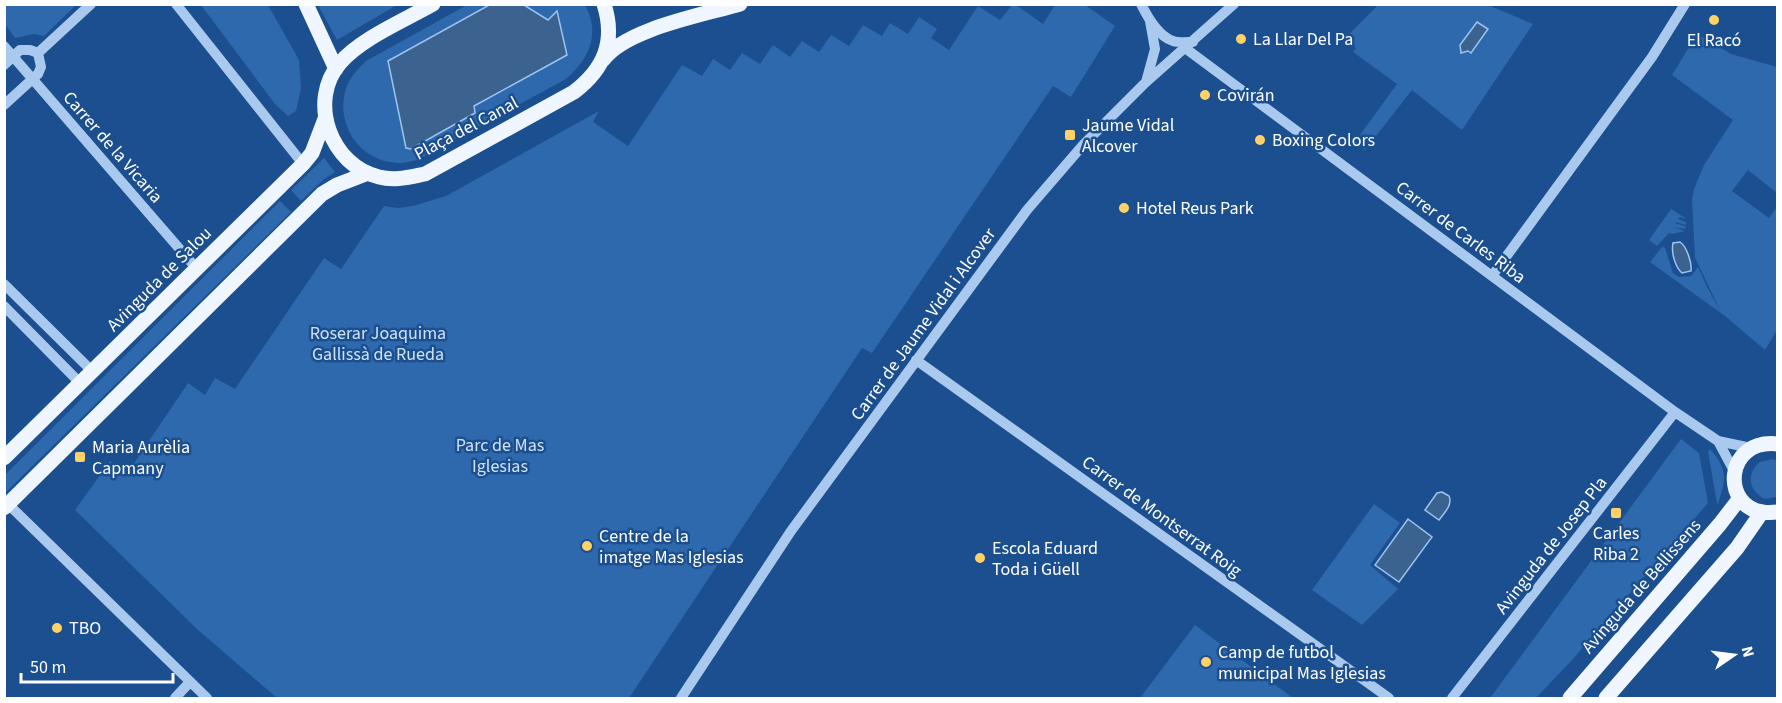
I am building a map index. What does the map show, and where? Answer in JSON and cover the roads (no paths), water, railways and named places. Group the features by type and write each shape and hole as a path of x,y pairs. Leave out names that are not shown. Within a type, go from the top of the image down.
{"main road":[{"path":"306,4 336,69"},
{"name":"Plaça del Canal","path":"433,4 354,48 336,69 328,86 324,109 329,132 340,152 357,168 379,177 402,179 425,174 574,92 593,75 608,52 634,36 740,4"},
{"path":"603,60 606,54 608,29 604,4"},
{"name":"Avinguda de Salou","path":"4,459 303,164 312,153 326,116"},
{"path":"6,506 322,194 336,185 368,173"},
{"path":"1777,442 1760,444 1743,454 1734,471 1734,483 1740,498 1750,507 1762,512 1778,512"},
{"name":"Avinguda de Bellissens","path":"1570,699 1740,498"},
{"path":"1606,699 1737,548 1762,512"}],"street":[{"path":"38,53 91,4"},
{"path":"176,4 303,164"},
{"name":"Carrer de Carles Riba","path":"1141,4 1150,21 1163,35 1189,45 1675,412 1718,441 1751,448"},
{"name":"Carrer de Jaume Vidal i Alcover","path":"685,697 791,531 1042,192 1083,145 1146,83 1234,4"},
{"path":"1492,276 1652,57 1685,4"},
{"name":"Carrer de Carles Riba","path":"1146,83 1155,49 1150,21"},
{"name":"Carrer de la Vicaria","path":"4,46 197,269"},
{"path":"4,65 20,50 38,53"},
{"path":"4,105 38,74 41,67 38,53"},
{"path":"4,284 93,372"},
{"path":"4,306 81,384"},
{"name":"Carrer de Montserrat Roig","path":"916,360 1389,699"},
{"name":"Avinguda de Josep Pla","path":"1452,699 1675,412"},
{"name":"Carrer de Carles Riba","path":"1718,441 1734,471"},
{"path":"6,506 207,699"},
{"path":"175,699 189,683"}],"place":[{"name":"El Racó","path":"1714,20"},
{"name":"La Llar Del Pa","path":"1241,39"},
{"name":"Covirán","path":"1205,95"},
{"name":"Jaume Vidal Alcover","path":"1070,135"},
{"name":"Boxing Colors","path":"1260,140"},
{"name":"Hotel Reus Park","path":"1124,208"},
{"name":"Maria Aurèlia Capmany","path":"80,457"},
{"name":"Carles Riba 2","path":"1616,513"},
{"name":"Centre de la imatge Mas Iglesias","path":"587,546"},
{"name":"Escola Eduard Toda i Güell","path":"980,558"},
{"name":"TBO","path":"57,628"},
{"name":"Camp de futbol municipal Mas Iglesias","path":"1206,662"}],"park label":[{"name":"Roserar Joaquima Gallissà de Rueda","path":"378,343"},
{"name":"Parc de Mas Iglesias","path":"500,455"}]}
